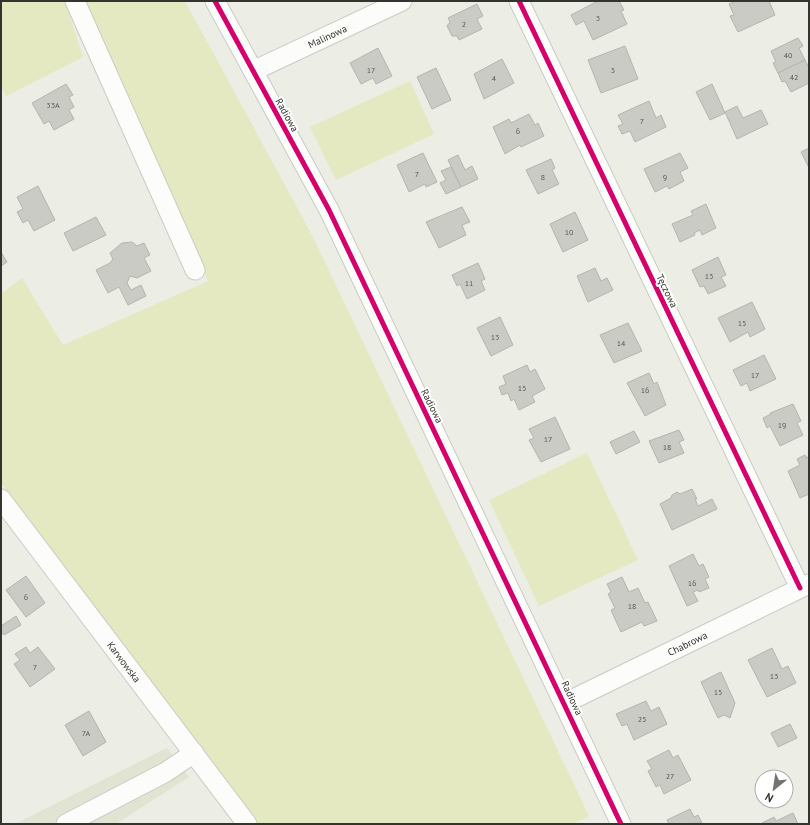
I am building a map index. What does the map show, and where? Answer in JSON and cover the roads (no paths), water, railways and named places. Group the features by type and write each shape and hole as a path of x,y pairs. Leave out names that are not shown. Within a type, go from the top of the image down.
{"street":[{"path":"75,1 83,23 195,270"},
{"name":"Radiowa","path":"215,1 329,210 565,703 621,824"},
{"name":"Malinowa","path":"253,72 402,1"},
{"name":"Tęczowa","path":"518,1 805,586"},
{"name":"Karwowska","path":"1,500 247,824"},
{"name":"Chabrowa","path":"565,703 805,586"},
{"path":"66,824 166,772 194,753"}]}
